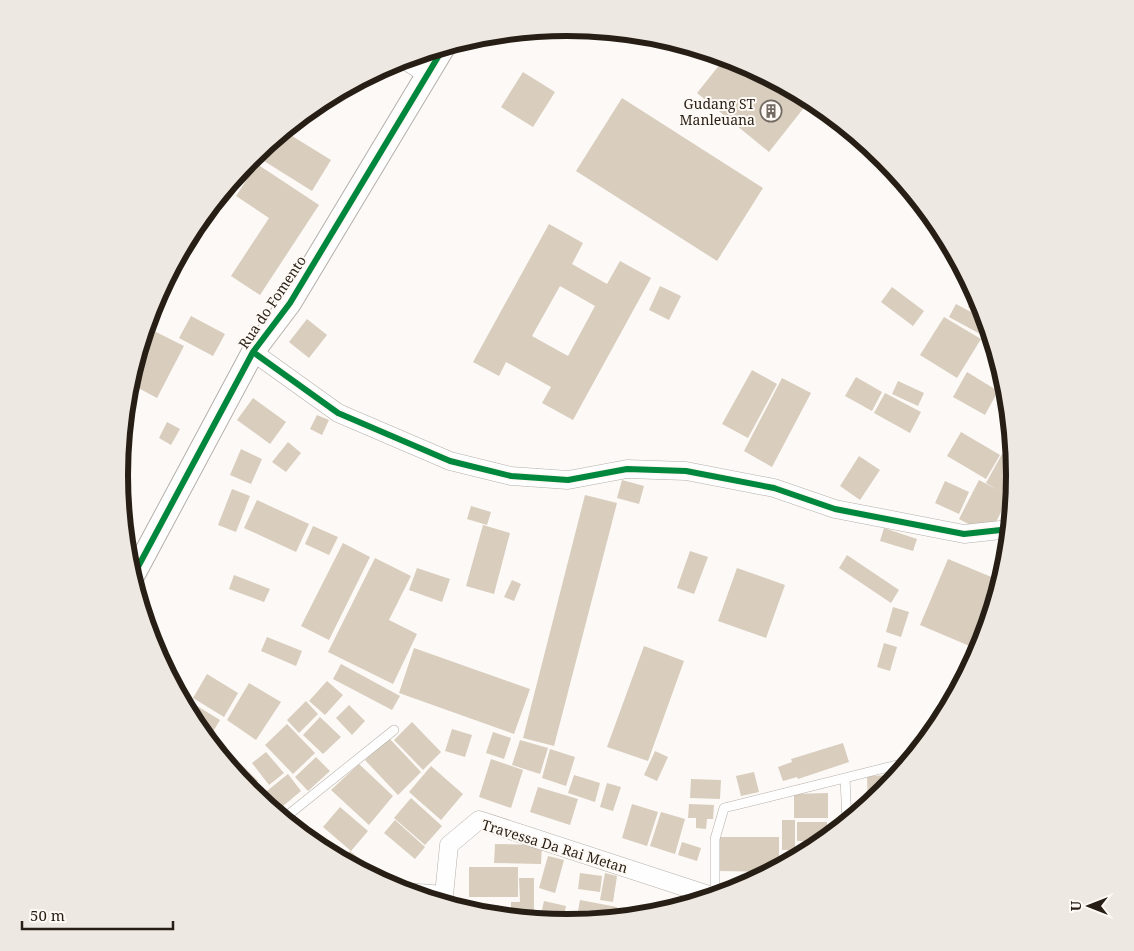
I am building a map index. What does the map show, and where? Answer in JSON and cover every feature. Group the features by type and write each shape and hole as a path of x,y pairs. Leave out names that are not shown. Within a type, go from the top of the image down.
{"street":[{"name":"Rua do Fomento","path":"138,567 253,352 290,303 439,56"},
{"path":"413,65 428,74"},
{"path":"253,352 338,413 450,461 511,476 568,480 627,469 686,470 774,488 835,509 964,534 1002,530"},
{"name":"Travessa Da Rai Metan","path":"444,897 449,845 479,820 702,893"}],"lane":[{"path":"288,815 394,730"},
{"path":"715,888 715,839 724,808 897,765"},
{"path":"845,778 847,814"}],"building":[{"path":"720,64 761,82 805,106 769,152 697,93"},
{"path":"523,72 555,92 533,127 501,107"},
{"path":"622,98 763,188 717,261 576,171"},
{"path":"290,135 331,160 312,191 264,161 269,152"},
{"path":"257,164 319,205 260,295 231,276 269,218 236,196"},
{"path":"549,224 583,243 572,264 607,284 620,261 651,278 573,420 542,403 551,387 506,362 499,376 473,362","holes":["560,286 595,306 568,356 532,336"]},
{"path":"660,286 681,296 669,320 649,310"},
{"path":"892,287 924,311 913,326 881,302"},
{"path":"971,302 974,311 968,307"},
{"path":"956,304 976,315 982,335 949,317"},
{"path":"191,316 225,334 213,356 179,338"},
{"path":"944,317 981,339 957,378 920,355"},
{"path":"307,319 327,335 309,358 289,342"},
{"path":"152,330 184,346 157,398 137,387"},
{"path":"752,370 777,384 748,438 722,424"},
{"path":"967,372 998,391 985,415 953,397"},
{"path":"856,377 882,392 872,411 845,396"},
{"path":"782,378 811,393 772,467 744,451"},
{"path":"898,381 924,393 918,406 892,394"},
{"path":"885,393 921,412 910,433 874,413"},
{"path":"253,398 286,422 270,444 237,420"},
{"path":"317,415 329,420 322,435 310,429"},
{"path":"167,422 180,429 171,445 159,438"},
{"path":"961,432 1000,455 986,479 947,456"},
{"path":"288,442 301,453 286,472 272,462"},
{"path":"241,449 262,459 251,484 230,475"},
{"path":"1005,449 1005,504 995,524 976,528 959,519 979,480 998,490 986,483"},
{"path":"859,456 880,470 860,500 840,486"},
{"path":"622,480 644,486 639,504 617,498"},
{"path":"945,481 969,492 959,514 935,503"},
{"path":"232,489 250,496 236,532 218,525"},
{"path":"585,495 617,503 554,746 523,738"},
{"path":"257,500 309,524 296,552 244,528"},
{"path":"471,506 491,512 487,525 467,519"},
{"path":"483,525 510,533 494,594 466,586"},
{"path":"313,526 338,537 329,555 305,544"},
{"path":"884,528 917,539 913,551 880,541"},
{"path":"343,543 370,557 329,640 301,626"},
{"path":"690,551 708,557 694,594 677,588"},
{"path":"847,555 899,590 891,603 839,568"},
{"path":"375,558 411,576 389,620 417,634 393,684 328,652"},
{"path":"948,559 994,578 983,617 972,647 920,625"},
{"path":"417,568 450,579 442,602 409,590"},
{"path":"737,568 785,585 766,638 718,621"},
{"path":"234,575 270,589 264,602 229,589"},
{"path":"512,580 521,584 514,601 504,597"},
{"path":"893,607 909,612 901,637 886,632"},
{"path":"267,637 302,651 296,666 261,651"},
{"path":"884,643 897,647 890,671 877,667"},
{"path":"644,646 684,661 648,761 607,747"},
{"path":"414,648 530,689 514,734 399,693"},
{"path":"341,664 400,696 392,710 333,679"},
{"path":"207,674 238,693 224,717 193,698"},
{"path":"327,681 343,695 325,715 309,701"},
{"path":"249,683 281,702 256,740 227,720"},
{"path":"306,701 318,714 299,733 287,720"},
{"path":"192,703 220,720 212,733"},
{"path":"349,705 365,721 352,735 336,718"},
{"path":"320,717 341,737 323,754 303,735"},
{"path":"412,722 441,752 423,770 394,740"},
{"path":"287,724 315,753 293,774 265,745"},
{"path":"452,729 472,735 465,757 445,751"},
{"path":"493,732 511,738 504,759 486,753"},
{"path":"389,738 421,772 398,795 365,760"},
{"path":"520,740 548,748 540,774 512,765"},
{"path":"843,743 849,762 798,779 797,777 783,781 778,767 792,762 791,759"},
{"path":"550,749 575,757 566,786 542,778"},
{"path":"655,751 668,757 657,781 644,775"},
{"path":"266,752 284,773 269,785 252,763"},
{"path":"316,757 330,771 308,791 295,777"},
{"path":"491,759 523,770 511,808 479,797"},
{"path":"237,760 258,781 254,784 235,762"},
{"path":"359,764 393,796 369,825 331,790"},
{"path":"431,766 463,794 441,820 409,792"},
{"path":"754,772 759,792 741,796 736,776"},
{"path":"288,774 301,791 280,808 264,793"},
{"path":"574,775 600,783 595,802 568,793"},
{"path":"888,775 868,796 867,776"},
{"path":"691,779 721,780 720,799 690,798"},
{"path":"607,783 621,787 613,811 600,807"},
{"path":"538,787 578,799 570,825 530,812"},
{"path":"828,793 828,818 794,818 794,794"},
{"path":"411,798 442,826 425,845 394,818"},
{"path":"632,804 658,812 647,846 622,838"},
{"path":"689,804 714,805 713,819 707,819 706,829 696,828 696,818 688,818"},
{"path":"340,807 368,831 351,851 323,827"},
{"path":"661,812 685,819 675,854 650,846"},
{"path":"395,820 425,847 415,859 384,833"},
{"path":"782,820 795,820 795,850 782,850"},
{"path":"797,822 827,822 827,829 811,841 804,845 805,841 797,841"},
{"path":"719,837 779,837 779,860 755,872 718,871"},
{"path":"682,842 701,848 697,861 678,855"},
{"path":"495,844 542,845 541,864 494,863"},
{"path":"350,851 366,864 365,865 346,856"},
{"path":"548,856 564,860 555,893 539,888"},
{"path":"469,867 518,867 518,897 469,897"},
{"path":"580,873 602,876 600,892 578,889"},
{"path":"605,873 617,876 613,902 600,900"},
{"path":"519,878 534,878 534,912 543,912 543,914 511,911 511,902 520,902"},
{"path":"580,900 617,907 616,912 577,915"},
{"path":"544,901 566,906 564,915 542,910"},
{"path":"476,905 499,905 499,909"}],"cycle path":[{"path":"138,567 253,352 290,303 439,56"},
{"path":"253,352 338,413 450,461 511,476 568,480 627,469 686,471 774,488 835,509 964,534 1002,530"}],"place":[{"name":"Gudang ST Manleuana","path":"771,111"}]}
